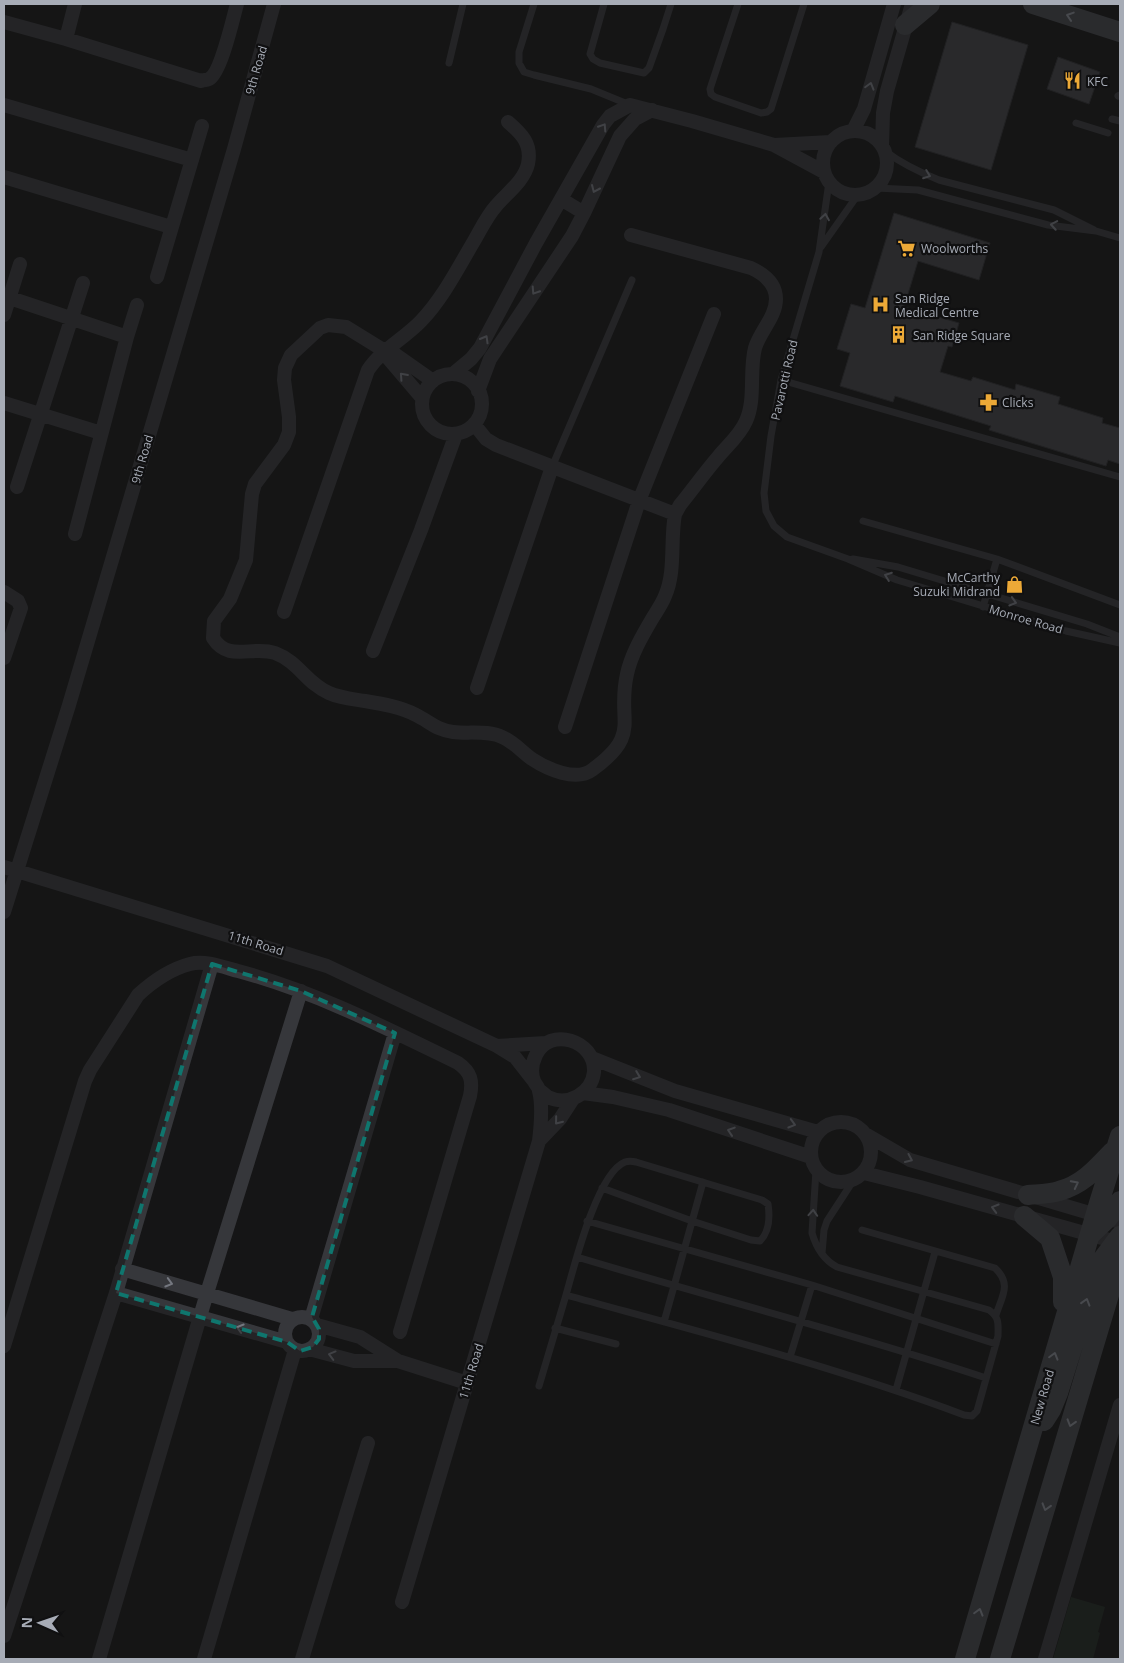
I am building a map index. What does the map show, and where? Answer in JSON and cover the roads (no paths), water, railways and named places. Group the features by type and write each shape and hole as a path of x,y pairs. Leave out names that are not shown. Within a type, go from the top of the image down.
{"main road":[{"path":"905,25 930,4"},
{"path":"1033,4 1120,32"},
{"path":"1028,1195 1059,1191 1077,1184 1092,1174 1119,1141"},
{"path":"1108,1218 1119,1141"},
{"path":"1090,1235 1108,1218 1120,1201"},
{"path":"1024,1216 1050,1238 1059,1262 1063,1277 1063,1324"},
{"name":"New Road","path":"965,1659 1090,1235"},
{"path":"1028,1443 1051,1410 1058,1394 1102,1260 1119,1244"},
{"path":"1000,1659 1119,1244"}],"street":[{"path":"66,39 75,4"},
{"path":"4,22 66,39 201,81 209,80 214,75 221,60 237,4"},
{"name":"9th Road","path":"4,912 10,869 74,686 231,158 274,4"},
{"path":"853,131 864,109 894,4"},
{"path":"453,374 471,359 480,348 603,125 610,116 630,105 774,145 826,177 837,190 846,195 857,196 868,193 876,188 886,171 887,161 883,148 883,112 886,91 912,4"},
{"path":"4,105 192,160"},
{"path":"478,391 490,359 572,236 620,136 635,119 652,110"},
{"path":"284,612 365,378 371,366 383,351 410,332 431,309 461,264 491,212 516,185 525,172 528,165 529,147 524,137 508,122"},
{"path":"157,277 202,126"},
{"path":"826,177 823,162 825,151 837,136 853,131 870,135 883,148"},
{"path":"774,145 831,142"},
{"path":"591,147 610,156"},
{"path":"4,177 171,227"},
{"path":"561,199 584,213"},
{"path":"433,381 346,326 337,324 320,328 291,355 284,368 289,432 284,445 255,484 252,494 246,560 230,599 214,621 213,638 222,649 232,652 272,652 294,663 310,682 332,694 390,706 416,715 433,726 451,732 501,736 531,759 547,768 563,773 576,775 590,772 614,752 624,735 627,673 633,655 665,596 670,576 675,514 733,440 746,420 750,410 756,348 760,335 770,319 776,298 769,279 751,268 631,235"},
{"path":"529,257 550,269"},
{"path":"4,315 6,297 20,264"},
{"path":"17,487 83,283"},
{"path":"6,297 127,336"},
{"path":"75,534 127,336 137,305"},
{"path":"566,726 640,501 714,314"},
{"path":"383,351 422,398"},
{"path":"453,374 468,379 478,391 481,400 481,408 474,424 456,434 440,432 428,422 422,406 422,398 424,392 433,381 453,374"},
{"path":"4,403 101,433"},
{"path":"474,424 490,442 675,514"},
{"path":"373,650 421,530 456,434"},
{"path":"477,688 552,466"},
{"path":"4,592 18,601 21,608 4,658"},
{"name":"11th Road","path":"10,869 327,966 497,1046 515,1057 536,1085 541,1128 539,1140 402,1602"},
{"path":"4,1346 85,1081 90,1070 138,995 164,976 189,964 212,964 259,977 324,1000 466,1069 471,1076 472,1086 400,1332"},
{"path":"4,1636 116,1293 212,964"},
{"path":"99,1659 207,1293 301,991"},
{"path":"314,1322 395,1033"},
{"path":"578,1096 591,1083 594,1071 592,1058 584,1047 572,1040 559,1038 546,1043 536,1053 532,1066 536,1085 549,1098 561,1101 578,1096 613,1096 669,1110 813,1164 826,1179 839,1184 858,1177 904,1182 1119,1244"},
{"name":"11th Road","path":"497,1046 546,1043"},
{"path":"592,1058 675,1091 818,1132"},
{"name":"11th Road","path":"539,1140 560,1119 578,1096"},
{"path":"813,1164 812,1144 818,1132 830,1124 843,1122 856,1126 866,1135 910,1160 1108,1218"},
{"path":"858,1177 871,1161 872,1148 866,1135"},
{"path":"122,1269 292,1319 302,1316 314,1322 360,1337 398,1361 467,1383"},
{"path":"116,1293 201,1316 297,1347 354,1361 398,1361"},
{"path":"292,1319 286,1327 285,1337 297,1347 313,1347 319,1339 319,1329 314,1322"},
{"path":"204,1659 297,1347"},
{"path":"1045,1659 1120,1405"},
{"path":"302,1659 368,1443"}],"lane":[{"path":"449,63 463,4"},
{"path":"534,4 519,52 519,64 524,72 591,89 630,105"},
{"path":"604,4 590,54 592,60 644,73 649,68 670,4"},
{"path":"738,4 710,90 711,94 715,97 761,113 771,109 804,4"},
{"path":"1112,119 1120,121"},
{"path":"1076,123 1108,133"},
{"path":"883,148 906,166 921,173 939,180 1054,210 1096,231"},
{"name":"Pavarotti Road","path":"766,511 764,493 766,473 781,380 819,252 824,223 826,177"},
{"path":"876,188 918,190 1048,225 1096,231 1120,238"},
{"name":"Pavarotti Road","path":"819,252 857,196"},
{"path":"552,466 632,280"},
{"path":"781,380 1120,477"},
{"name":"Monroe Road","path":"766,511 774,526 787,537 848,558 897,580 983,607 1120,643"},
{"path":"863,521 997,560 1120,605"},
{"name":"Monroe Road","path":"848,558 898,567 1087,624 1120,637"},
{"path":"983,607 997,560"},
{"path":"539,1386 588,1221 602,1188 618,1166 626,1161 636,1162 762,1200 768,1204 769,1213 766,1235 760,1241 751,1240 692,1221 602,1188"},
{"path":"813,1164 812,1233 814,1241 827,1262 836,1267 989,1310 996,1315"},
{"path":"822,1254 824,1230 858,1177"},
{"path":"664,1322 703,1182"},
{"path":"588,1221 684,1250 812,1285 996,1344"},
{"path":"566,1295 790,1357 896,1390 964,1415 972,1416 977,1411 998,1336 996,1315 1006,1284 1003,1276 995,1268 862,1230"},
{"path":"896,1390 935,1252"},
{"path":"577,1257 907,1352 986,1378"},
{"path":"790,1357 812,1285"},
{"path":"555,1328 616,1344"}],"place":[{"name":"KFC","path":"1073,81"},
{"name":"Woolworths","path":"907,248"},
{"name":"San Ridge Medical Centre","path":"881,305"},
{"name":"San Ridge Square","path":"899,335"},
{"name":"Clicks","path":"988,402"},
{"name":"McCarthy Suzuki Midrand","path":"1014,584"}]}
